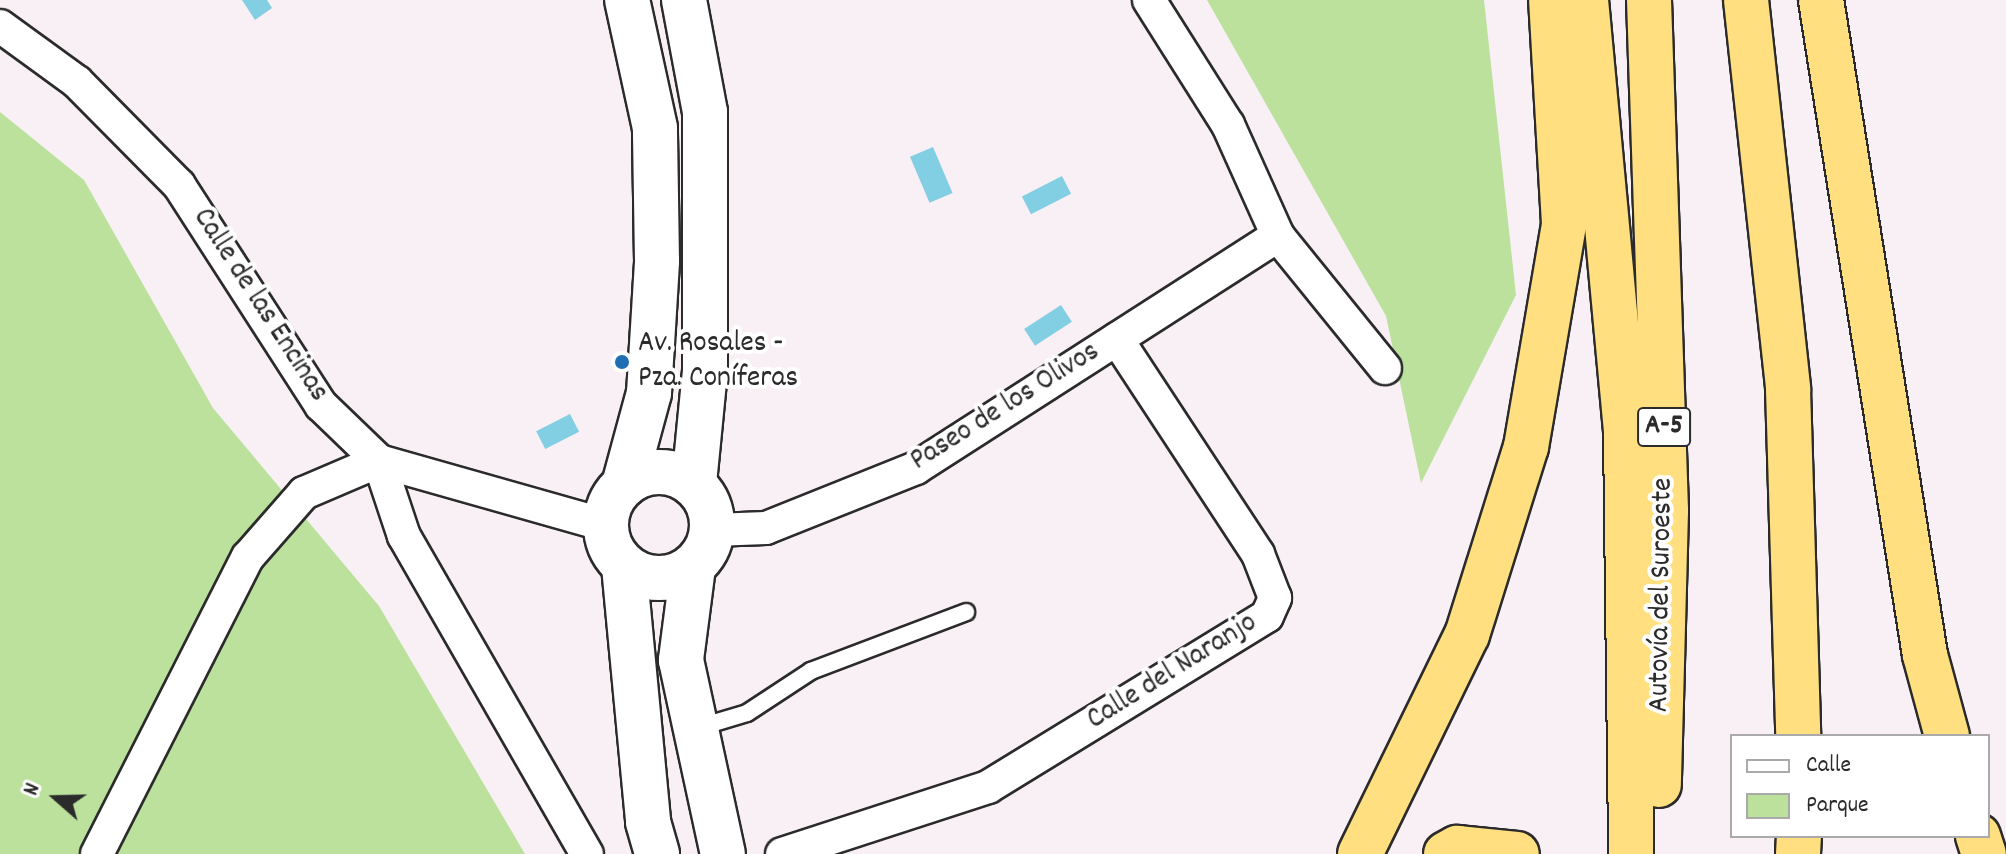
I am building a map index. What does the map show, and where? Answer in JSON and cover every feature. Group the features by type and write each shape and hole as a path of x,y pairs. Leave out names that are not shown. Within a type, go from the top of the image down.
{"highway":[{"path":"1360,854 1467,635 1526,447 1564,224 1551,0"},
{"path":"1586,0 1626,432 1631,854"},
{"name":"Autovía del Suroeste","path":"1649,0 1666,511 1658,854"},
{"path":"1746,0 1788,389 1798,734"},
{"path":"1754,52 1765,0"},
{"path":"1821,0 1925,655 1946,734"},
{"path":"1446,854 1457,848 1517,854"}],"street":[{"path":"627,0 655,128 657,261 649,393 624,485 605,525 624,566 648,822 657,854"},
{"path":"684,0 705,112 705,371 694,484"},
{"path":"1149,0 1228,125 1278,236 1385,368"},
{"name":"Calle de las Encinas","path":"0,26 77,82 179,185 321,405 379,461 605,525"},
{"name":"Paseo de los Olivos","path":"703,549 766,528 916,468 1278,236"},
{"name":"Calle del Naranjo","path":"782,854 988,787 1267,616 1275,598 1258,554 1117,339"},
{"path":"97,854 248,557 304,493 379,461 404,536 587,854"},
{"path":"624,485 665,471 694,484 712,512 681,660 723,854"},
{"path":"624,566 654,579 703,549"}],"lane":[{"path":"696,728 747,713 811,671 966,612"}],"green space":[{"path":"1207,0 1484,0 1516,295 1421,483 1386,316"},
{"path":"0,112 84,180 213,408 379,606 525,854 0,854"}],"water":[{"path":"242,0 267,0 272,8 255,20"},
{"path":"933,147 953,193 930,203 910,157"},
{"path":"1062,176 1071,194 1031,214 1022,196"},
{"path":"1061,305 1072,322 1035,346 1024,329"},
{"path":"570,414 579,432 545,449 536,431"}],"place":[{"name":"Av. Rosales - Pza. Coníferas","path":"622,362"}]}
